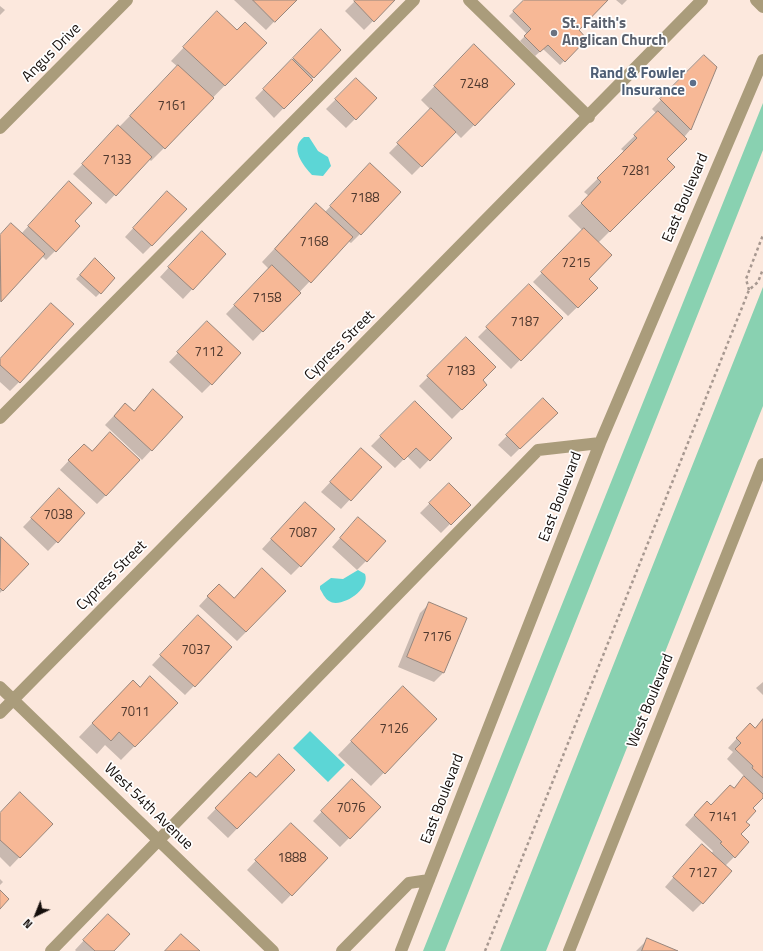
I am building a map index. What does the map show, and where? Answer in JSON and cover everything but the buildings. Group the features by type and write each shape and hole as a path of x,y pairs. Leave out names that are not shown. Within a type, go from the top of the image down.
{"street":[{"name":"Angus Drive","path":"0,128 127,0"},
{"path":"0,418 414,0"},
{"path":"469,0 589,117"},
{"name":"Cypress Street","path":"0,713 589,117 702,0"},
{"path":"756,0 763,7"},
{"name":"East Boulevard","path":"400,951 600,443 763,60"},
{"path":"51,951 538,450 600,443"},
{"name":"West Boulevard","path":"569,951 763,464"},
{"name":"West 54th Avenue","path":"0,687 273,951"},
{"path":"342,951 409,883 429,880"}],"path":[{"path":"749,290 746,279 763,235"},
{"path":"485,951 749,290 758,282 763,269"}],"green space":[{"path":"763,103 763,150 445,951 423,951"},
{"path":"763,287 763,406 546,951 500,951"}],"water":[{"path":"304,137 309,137 318,151 328,157 331,166 323,176 312,175 299,156 298,146"},
{"path":"358,570 365,574 366,580 359,592 347,600 340,602 334,603 326,599 320,589 320,586 331,578 343,579"},
{"path":"310,731 345,765 328,782 293,748"}],"place":[{"name":"St. Faith's Anglican Church","path":"554,33"},
{"name":"Rand & Fowler Insurance","path":"693,83"}]}
